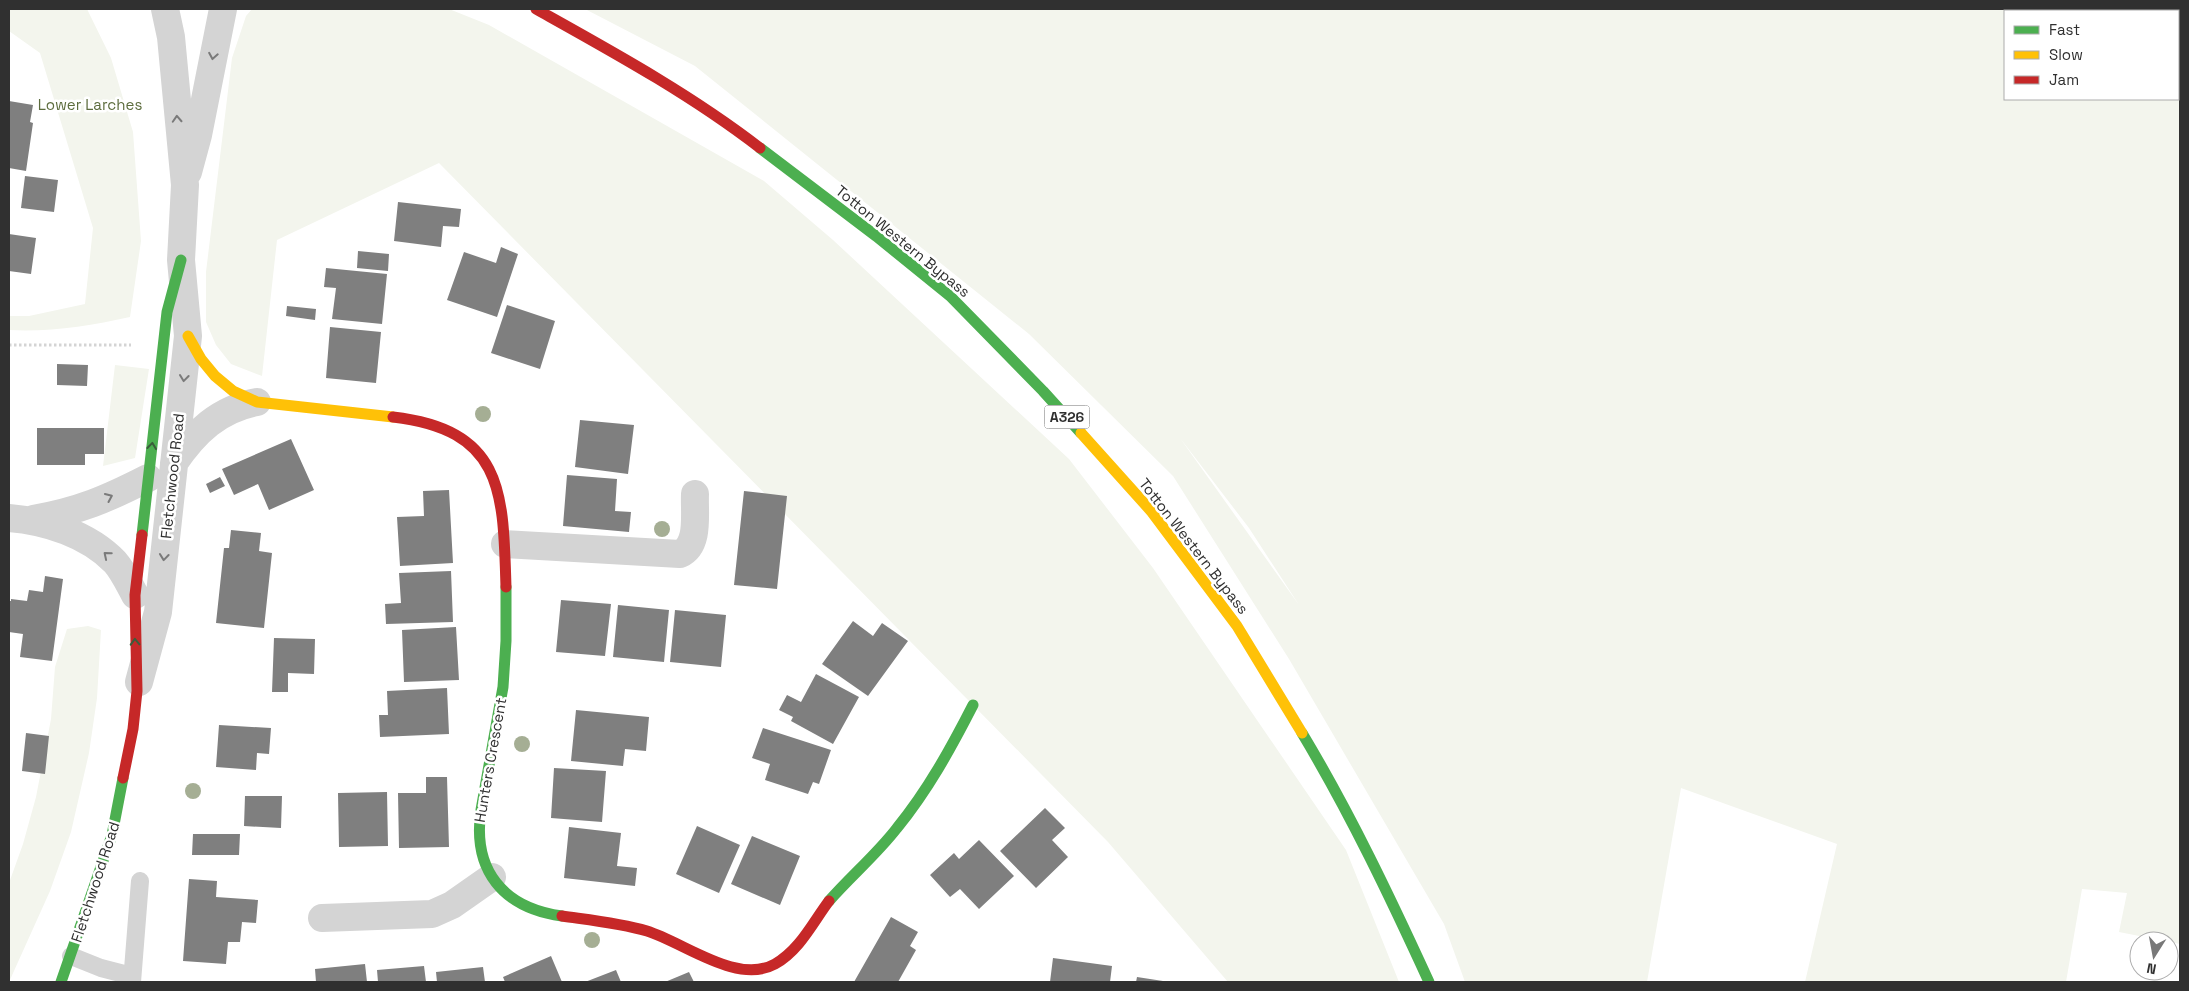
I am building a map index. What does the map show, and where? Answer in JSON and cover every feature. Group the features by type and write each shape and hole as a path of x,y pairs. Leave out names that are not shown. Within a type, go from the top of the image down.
{"street":[{"name":"Fletchwood Road","path":"137,691 158,612 173,463 176,341 185,185 171,37 165,9"},
{"name":"Fletchwood Road","path":"185,185 198,135 223,9"},
{"name":"Totton Western Bypass","path":"536,9 646,70 729,124 876,236 950,296 1044,391 1151,511 1237,626 1335,788 1374,863 1429,982"},
{"name":"Fletchwood Road","path":"61,982 112,835 130,752 137,691 135,595 148,478 176,341"},
{"name":"Hunters Crescent","path":"176,341 201,362 213,376 241,396 256,402 401,418 428,423 451,432 469,444 482,457 496,482 500,502 504,544 506,636 503,686 478,828 480,846 487,868 492,876 511,898 529,908 548,914 636,928 682,944 704,956 736,968 746,971 766,969 786,957 794,949 829,901 900,824 930,783 973,705"},
{"name":"Hunters Crescent","path":"173,463 195,434 210,422 225,412 241,405 256,402"},
{"path":"19,519 70,512 110,497 148,478"},
{"path":"504,544 680,554 687,550 692,543 695,494"},
{"path":"19,519 69,532 96,546 116,562 135,595"},
{"path":"322,918 432,914 452,905 492,876"}],"lane":[{"path":"71,956 132,979 140,882"}],"path":[{"path":"9,345 176,341"}],"green space":[{"name":"Lower Larches","path":"9,9 87,9 111,58 133,132 141,241 130,317 70,328 9,330 9,316 29,316 85,304 93,228 40,53 9,31"},
{"path":"252,9 449,9 489,25 764,181 833,240 1069,459 1153,568 1346,850 1399,982 1228,982 1108,842 439,163 277,240 262,376 231,364 216,345 206,322 206,272 232,58 246,16"},
{"path":"585,9 2180,9 2180,944 2179,931 2129,931 2129,934 2119,932 2127,893 2082,889 2066,982 1805,982 1837,844 1681,788 1647,982 1465,982 1444,924 1289,659 1173,476 1029,334 695,66","holes":["1180,438 1249,528 1299,605"]},
{"path":"115,365 149,369 135,458 103,466"},
{"path":"88,626 101,630 97,698 89,753 71,832 50,891 9,982 9,883 23,844 36,797 51,719 55,667 67,629"}],"building":[{"path":"9,101 33,105 30,122 33,123 26,171 9,168"},
{"path":"25,176 58,180 54,212 21,208"},
{"path":"398,202 461,209 459,227 443,226 441,247 394,241"},
{"path":"9,234 36,238 31,274 9,271"},
{"path":"501,247 518,254 497,317 447,300 464,252 496,263"},
{"path":"358,251 389,254 388,271 357,268"},
{"path":"326,268 387,274 382,324 332,319 336,288 324,287"},
{"path":"507,305 555,321 540,369 491,353"},
{"path":"287,306 316,309 315,320 286,316"},
{"path":"330,327 381,332 376,383 326,378"},
{"path":"57,364 88,365 87,386 57,385"},
{"path":"580,420 634,425 628,474 575,467"},
{"path":"37,428 104,428 104,454 85,454 85,465 37,465"},
{"path":"291,439 314,490 269,510 258,484 234,495 222,469"},
{"path":"567,475 617,479 615,511 631,512 629,532 563,526"},
{"path":"220,477 225,486 210,493 206,484"},
{"path":"449,490 453,563 400,566 397,517 424,516 423,491"},
{"path":"744,491 787,496 777,589 734,585"},
{"path":"231,530 261,533 259,551 272,553 264,628 216,623 224,548 229,548"},
{"path":"451,571 453,622 386,624 385,604 401,603 399,573"},
{"path":"45,576 63,579 52,661 20,657 23,634 9,632 9,601 11,599 27,601 29,590 43,592"},
{"path":"561,600 611,604 605,656 556,652"},
{"path":"618,605 669,610 664,662 613,657"},
{"path":"675,610 726,615 721,667 670,662"},
{"path":"853,621 873,636 882,623 908,641 868,696 822,664"},
{"path":"456,627 459,680 404,682 402,630"},
{"path":"274,638 315,639 314,674 288,673 288,692 272,692"},
{"path":"816,674 859,697 833,744 791,721 793,717 779,710 787,695 801,702"},
{"path":"447,688 449,734 380,737 379,715 388,715 387,691"},
{"path":"576,710 649,717 646,751 625,749 623,766 571,761"},
{"path":"219,725 271,728 269,754 257,753 256,770 216,767"},
{"path":"763,728 831,750 819,784 813,782 808,794 765,780 770,764 752,758"},
{"path":"26,733 49,736 45,774 22,771"},
{"path":"554,768 606,771 602,822 551,818"},
{"path":"426,777 447,777 449,847 399,848 398,793 426,793"},
{"path":"387,792 388,846 339,847 338,793"},
{"path":"245,796 282,796 281,828 244,826"},
{"path":"1045,808 1065,828 1052,840 1068,857 1036,888 1000,851"},
{"path":"697,826 740,845 719,893 676,874"},
{"path":"569,827 621,833 617,866 637,868 635,886 564,878"},
{"path":"193,834 240,834 239,855 192,855"},
{"path":"752,836 800,856 780,905 731,884"},
{"path":"979,840 1014,876 979,909 960,889 950,897 930,875 954,853 959,859"},
{"path":"189,879 217,881 216,897 258,900 256,923 242,922 240,942 228,942 226,964 183,961"},
{"path":"891,917 918,932 910,946 916,950 898,982 854,982"},
{"path":"551,956 562,982 505,982 503,977"},
{"path":"1053,958 1112,966 1110,982 1050,982"},
{"path":"365,964 367,982 316,982 315,969"},
{"path":"424,966 426,982 378,982 377,970"},
{"path":"483,967 485,982 437,982 436,972"},
{"path":"616,970 621,982 585,982"},
{"path":"689,972 694,982 665,982"},
{"path":"1137,977 1163,981 1163,982 1136,982"}],"traffic: fast":[{"path":"760,148 876,236 950,296 1043,391 1081,433"},
{"path":"142,535 167,312 181,260"},
{"path":"506,587 506,641 503,687 481,810 479,831 482,851 487,868 508,895 541,912 562,916"},
{"path":"829,901 881,847 908,814 938,768 973,705"},
{"path":"1302,733 1337,794 1369,856 1429,982"},
{"path":"61,982 112,835 123,778"}],"traffic: slow":[{"path":"188,336 201,359 215,376 233,391 257,402 393,417"},
{"path":"1081,433 1151,511 1237,626 1302,733"}],"traffic: jam":[{"path":"536,9 679,92 760,148"},
{"path":"393,417 430,424 457,436 477,452 490,472 498,496 503,523 506,587"},
{"path":"123,778 133,729 137,691 135,595 142,535"},
{"path":"562,916 637,928 728,966 760,969 775,964 792,951 829,901"}]}
